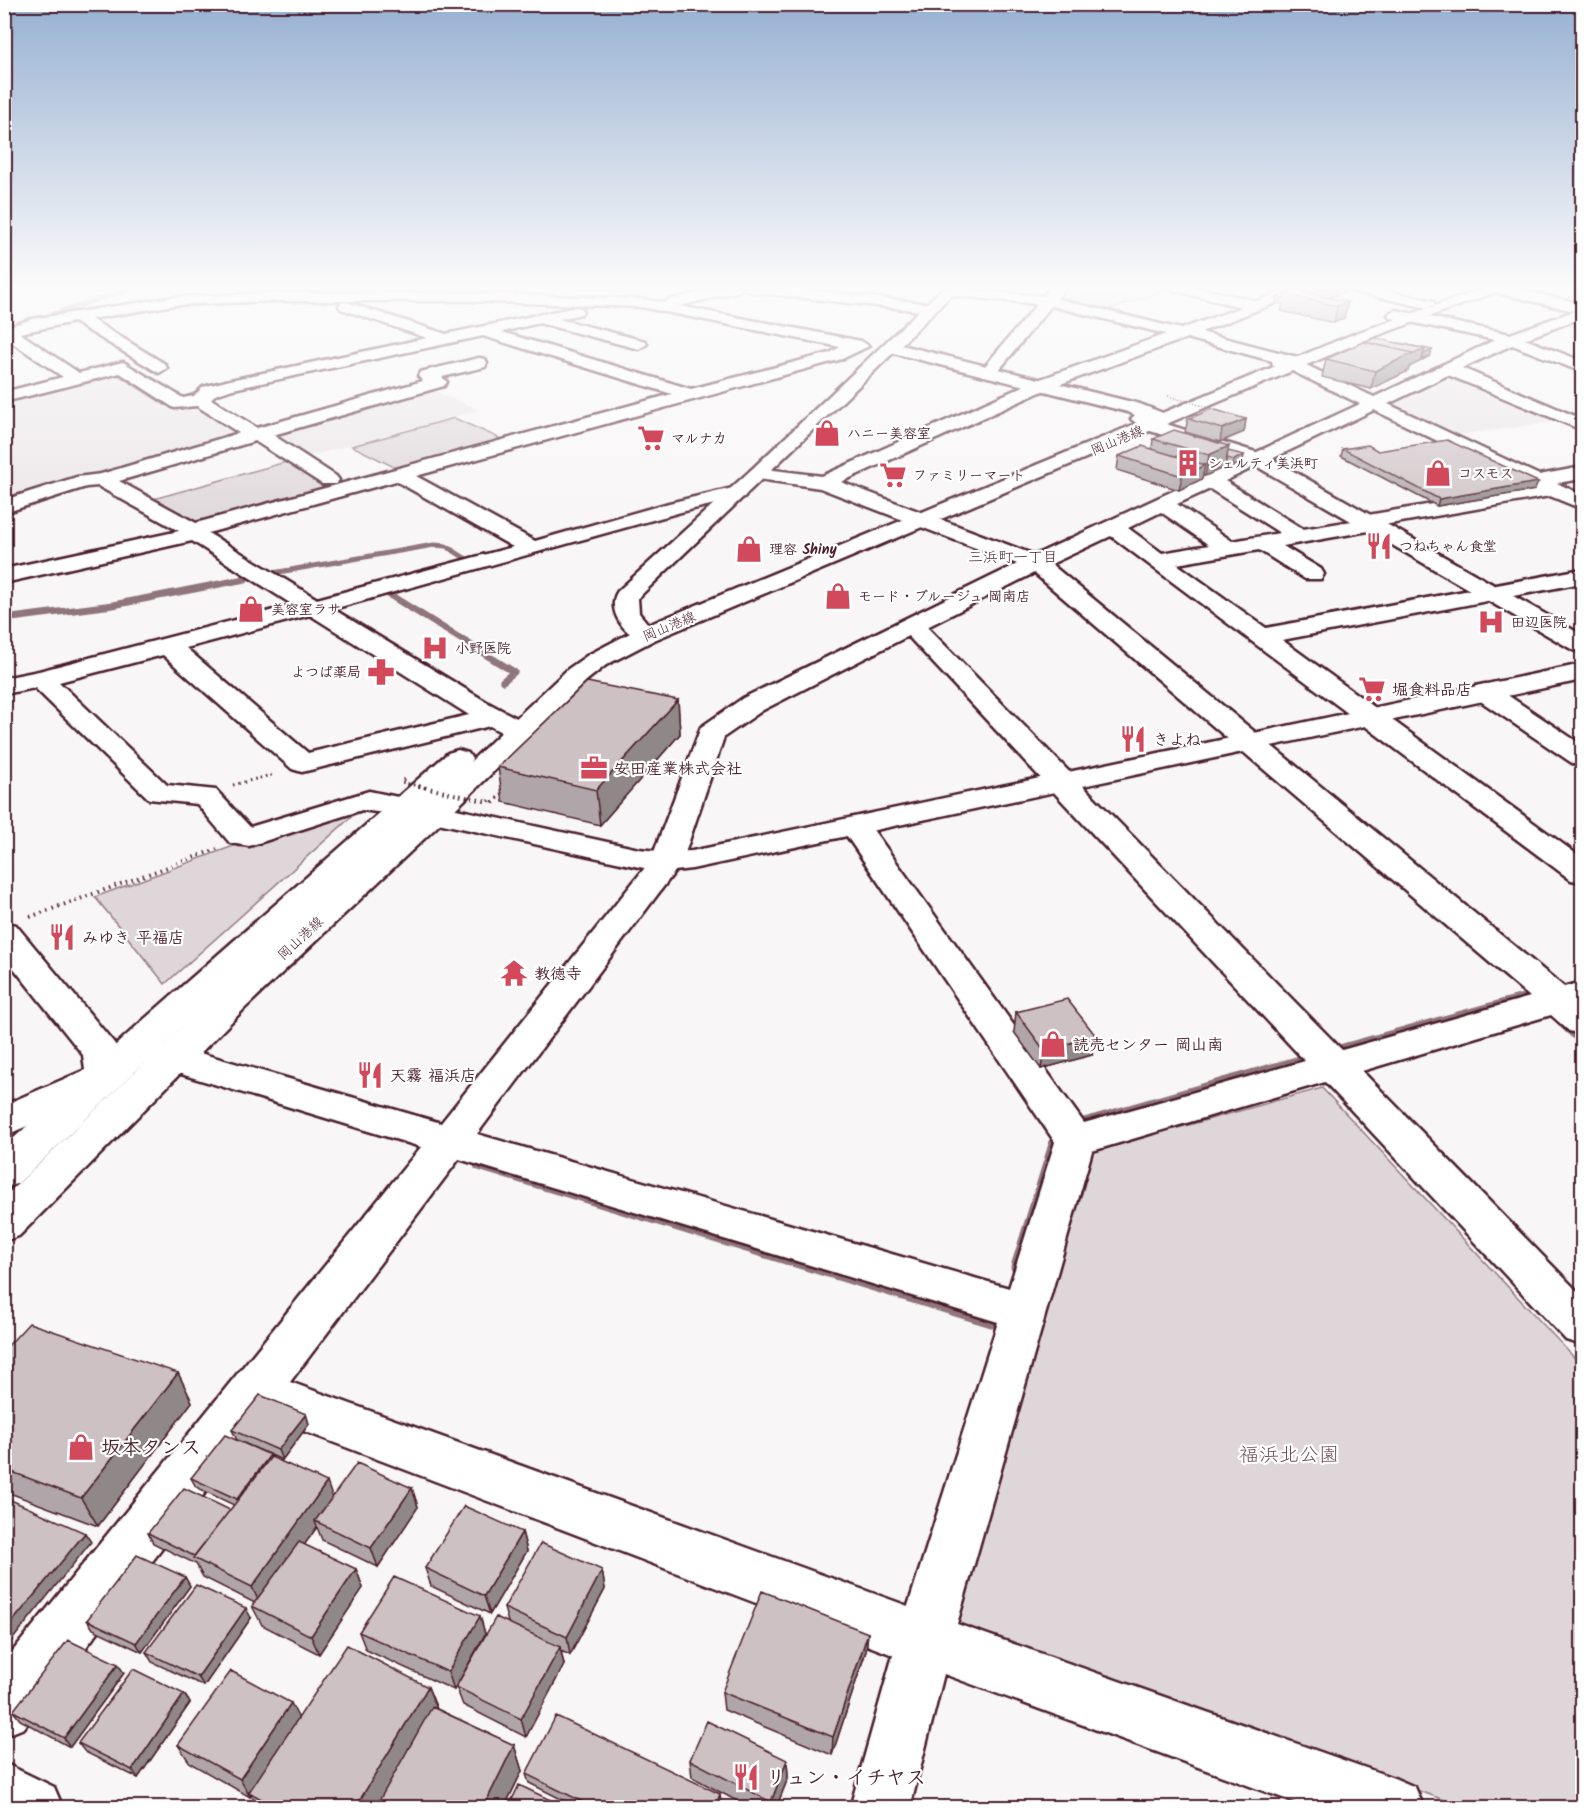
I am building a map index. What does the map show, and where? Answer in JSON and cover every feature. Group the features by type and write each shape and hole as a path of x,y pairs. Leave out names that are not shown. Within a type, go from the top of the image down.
{"street":[{"path":"68,373 77,379"},
{"path":"4,397 102,373"},
{"path":"132,373 177,402 195,391 290,373"},
{"path":"166,373 195,391 254,435 263,437 329,480"},
{"path":"4,507 84,481 102,480 422,387 438,382 426,376 440,373"},
{"path":"618,373 688,394"},
{"path":"4,576 194,532 770,373"},
{"path":"640,630 623,605 626,596 758,474 862,373"},
{"path":"990,373 1155,415 1258,459 1582,645"},
{"path":"824,482 1041,385 1076,373"},
{"name":"岡山港線","path":"4,1172 136,1047 504,722 577,675 640,630 914,518 1155,415 1262,373"},
{"path":"1311,373 1582,503"},
{"path":"4,1708 445,1149 666,862 711,733 753,704 1036,563 1442,373"},
{"path":"1457,373 1582,425"},
{"path":"1158,560 1371,523 1546,485 1582,473"},
{"path":"758,474 824,482 1036,563 1561,1005"},
{"path":"400,476 530,547"},
{"path":"102,480 194,532 504,722"},
{"path":"1211,481 1299,537"},
{"path":"4,686 43,681 170,648 530,547 737,493"},
{"path":"1164,504 1228,548"},
{"path":"1113,527 1264,636 1582,873"},
{"path":"1263,543 1313,574"},
{"path":"1264,636 1582,576"},
{"path":"912,626 1582,1326"},
{"path":"170,648 302,763 504,722"},
{"path":"43,681 159,793 166,796 201,794 209,798 235,832 249,837 357,802 414,800 666,862 692,860 1582,672"},
{"path":"1485,692 1582,757"},
{"name":"岡山港線","path":"4,1224 175,1059 232,1000 414,800"},
{"path":"855,826 1070,1132"},
{"path":"4,1122 44,1102 105,1077 101,1052 16,926"},
{"path":"1070,1132 1326,1058 1561,1005"},
{"path":"136,1047 445,1149 1010,1307"},
{"path":"879,1808 914,1636 1010,1307 1070,1132"},
{"path":"255,1391 914,1636 1394,1808"},
{"path":"4,1793 33,1808"}],"path":[{"path":"1155,415 1214,409"},
{"path":"201,794 300,767 302,763"},
{"path":"414,800 400,782 488,802 510,786"},
{"path":"16,926 249,837"}],"shaded area":[{"path":"1452,373 1567,420 1451,436 1385,404"},
{"path":"116,374 163,405 201,406 240,432 235,437 5,503 5,401"},
{"path":"430,389 479,410 302,458 270,436 274,432"}],"green space":[{"path":"454,418 506,441 402,471 352,446"},
{"path":"293,460 327,484 321,492 195,524 150,500"},
{"path":"349,810 358,811 165,984 95,897 236,845 239,847"},
{"name":"福浜北公園","path":"1322,1088 1582,1366 1582,1807 1464,1807 952,1625 1091,1152"}],"building":[{"path":"1212,409 1246,419 1222,429 1188,419"},
{"path":"1174,430 1229,446 1209,455 1153,439"},
{"name":"コスモス","path":"1447,440 1538,482 1439,499 1343,449 1368,445 1378,451"},
{"path":"1142,446 1205,465 1182,476 1119,456"},
{"path":"1228,451 1244,455 1234,460 1227,458"},
{"path":"587,682 678,700 596,790 498,767"},
{"path":"1067,999 1096,1036 1044,1050 1016,1012"},
{"name":"坂本タンス","path":"29,1323 178,1373 81,1498 4,1469 4,1350"},
{"path":"260,1395 306,1414 278,1450 232,1430"},
{"path":"225,1435 270,1455 237,1499 191,1478"},
{"path":"271,1457 327,1482 252,1587 193,1558"},
{"path":"357,1463 412,1488 371,1548 315,1521"},
{"path":"184,1488 230,1510 194,1556 148,1533"},
{"path":"4,1497 85,1533 4,1632"},
{"path":"464,1506 522,1532 484,1596 425,1568"},
{"path":"299,1542 356,1569 311,1636 252,1606"},
{"path":"541,1543 602,1570 567,1637 504,1608"},
{"path":"137,1555 185,1577 136,1643 87,1620"},
{"path":"394,1577 480,1616 448,1672 359,1632"},
{"path":"196,1585 246,1608 198,1677 146,1652"},
{"path":"762,1591 868,1633 833,1737 722,1692"},
{"path":"496,1617 560,1647 521,1719 456,1687"},
{"path":"68,1640 118,1664 64,1738 13,1711"},
{"path":"347,1645 428,1687 355,1808 277,1808 249,1792"},
{"path":"133,1669 184,1694 132,1770 78,1743"},
{"path":"231,1671 291,1703 240,1779 178,1745"},
{"path":"432,1707 514,1745 483,1808 375,1808"},
{"path":"556,1716 720,1794 715,1808 595,1808 526,1774"},
{"path":"707,1721 787,1760 771,1802 690,1760"},
{"path":"519,1785 567,1808 508,1808"}],"waterway":[{"path":"109,374 118,373 166,404 206,390"},
{"path":"273,573 434,545 446,546 476,565"},
{"path":"4,619 113,605 245,579 238,580"},
{"path":"376,595 385,592 514,672 503,681"},
{"path":"1332,1051 1530,996 1537,1002"},
{"path":"1564,1025 1582,1041"},
{"path":"1330,1052 1338,1050"},
{"path":"1074,1126 1314,1057"},
{"path":"1016,1267 1058,1132"},
{"path":"479,1165 998,1324"}],"place":[{"name":"ハニー美容室","path":"827,433"},
{"name":"マルナカ","path":"651,438"},
{"name":"シェルティ美浜町","path":"1188,463"},
{"name":"コスモス","path":"1438,473"},
{"name":"ファミリーマート","path":"893,475"},
{"name":"つねちゃん食堂","path":"1379,546"},
{"name":"理容 Shiny","path":"749,549"},
{"name":"モード・ブルージュ 岡南店","path":"838,596"},
{"name":"美容室ラサ","path":"251,609"},
{"name":"田辺医院","path":"1491,622"},
{"name":"小野医院","path":"435,648"},
{"name":"よつば薬局","path":"381,672"},
{"name":"堀食料品店","path":"1372,689"},
{"name":"きよね","path":"1133,739"},
{"name":"安田産業株式会社","path":"594,768"},
{"name":"みゆき 平福店","path":"62,937"},
{"name":"教徳寺","path":"514,973"},
{"name":"読売センター 岡山南","path":"1053,1044"},
{"name":"天霧 福浜店","path":"370,1075"},
{"name":"坂本タンス","path":"81,1447"},
{"name":"リュン・イチヤス","path":"746,1777"}],"district":[{"name":"三浜町一丁目","path":"1013,557"}]}
